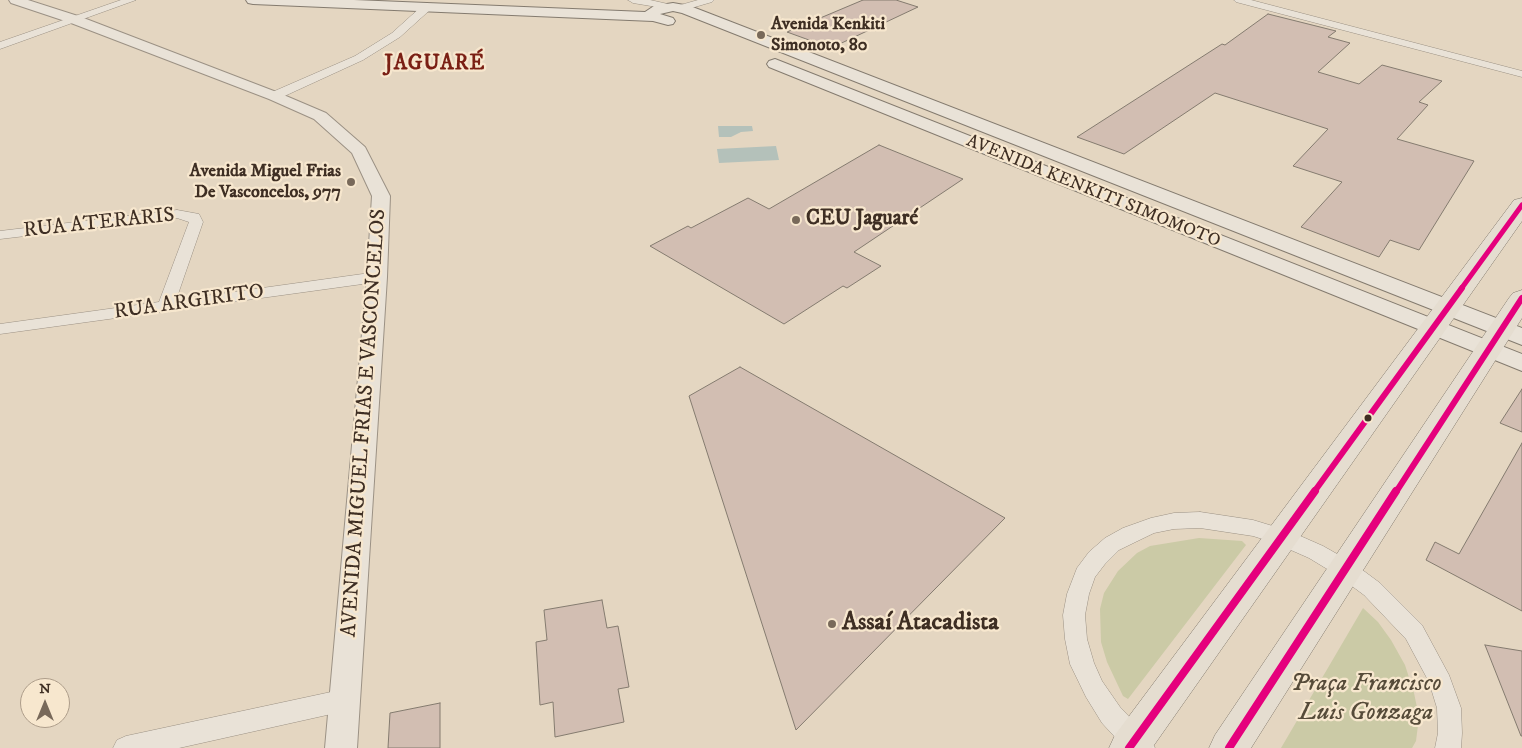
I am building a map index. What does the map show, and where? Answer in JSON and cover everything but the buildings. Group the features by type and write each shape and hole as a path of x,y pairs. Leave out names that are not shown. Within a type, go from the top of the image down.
{"highway":[{"path":"1135,746 1370,413 1522,205"},
{"path":"1229,748 1345,569 1504,339 1522,298"}],"main road":[{"path":"253,0 429,4 673,14"},
{"path":"429,4 598,3 673,14"},
{"name":"AVENIDA KENKITI SIMOMOTO","path":"673,14 926,105 1441,318"},
{"name":"AVENIDA KENKITI SIMOMOTO","path":"755,56 903,116 1441,318 1504,339 1522,363"},
{"path":"903,116 926,105"}],"street":[{"name":"AVENIDA MIGUEL FRIAS E VASCONCELOS","path":"15,0 76,20 274,96 320,116 359,151 381,196 378,277 341,748"},
{"path":"0,46 131,0"},
{"path":"633,0 673,14 709,0"},
{"path":"620,1 673,14 720,0"},
{"path":"1239,0 1522,74"},
{"path":"274,96 359,58 396,35 429,4"},
{"name":"RUA ATERARIS","path":"0,235 178,214 194,217 196,222 166,305"},
{"name":"RUA ARGIRITO","path":"0,328 378,277"},
{"path":"1135,746 1110,715 1094,690 1082,664 1076,639 1074,615 1078,594 1085,574 1097,558 1112,544 1130,534 1151,526 1174,521 1200,520 1253,528 1282,537 1316,552 1345,569 1372,589 1414,632 1430,657 1441,682 1449,708 1450,733 1448,748"},
{"path":"126,748 345,700"}],"green space":[{"path":"1199,538 1242,541 1246,545 1128,699 1123,696 1107,662 1101,642 1100,609 1104,593 1118,571 1137,553 1150,546"},
{"name":"Praça Francisco Luis Gonzaga","path":"1363,608 1378,622 1405,665 1419,717 1416,741 1412,748 1281,748"}],"shaded area":[{"path":"718,126 752,126 753,131 741,132 731,137 719,137"},
{"path":"776,146 779,160 719,163 717,149"}],"transit line":[{"path":"1129,748 1522,205"},
{"path":"1229,748 1522,298"}],"place":[{"name":"Avenida Kenkiti Simonoto, 80","path":"761,35"},
{"name":"Avenida Miguel Frias De Vasconcelos, 977","path":"351,182"},
{"name":"CEU Jaguaré","path":"796,220"},
{"name":"Assaí Atacadista","path":"832,624"}],"district":[{"name":"JAGUARÉ","path":"435,65"}]}
